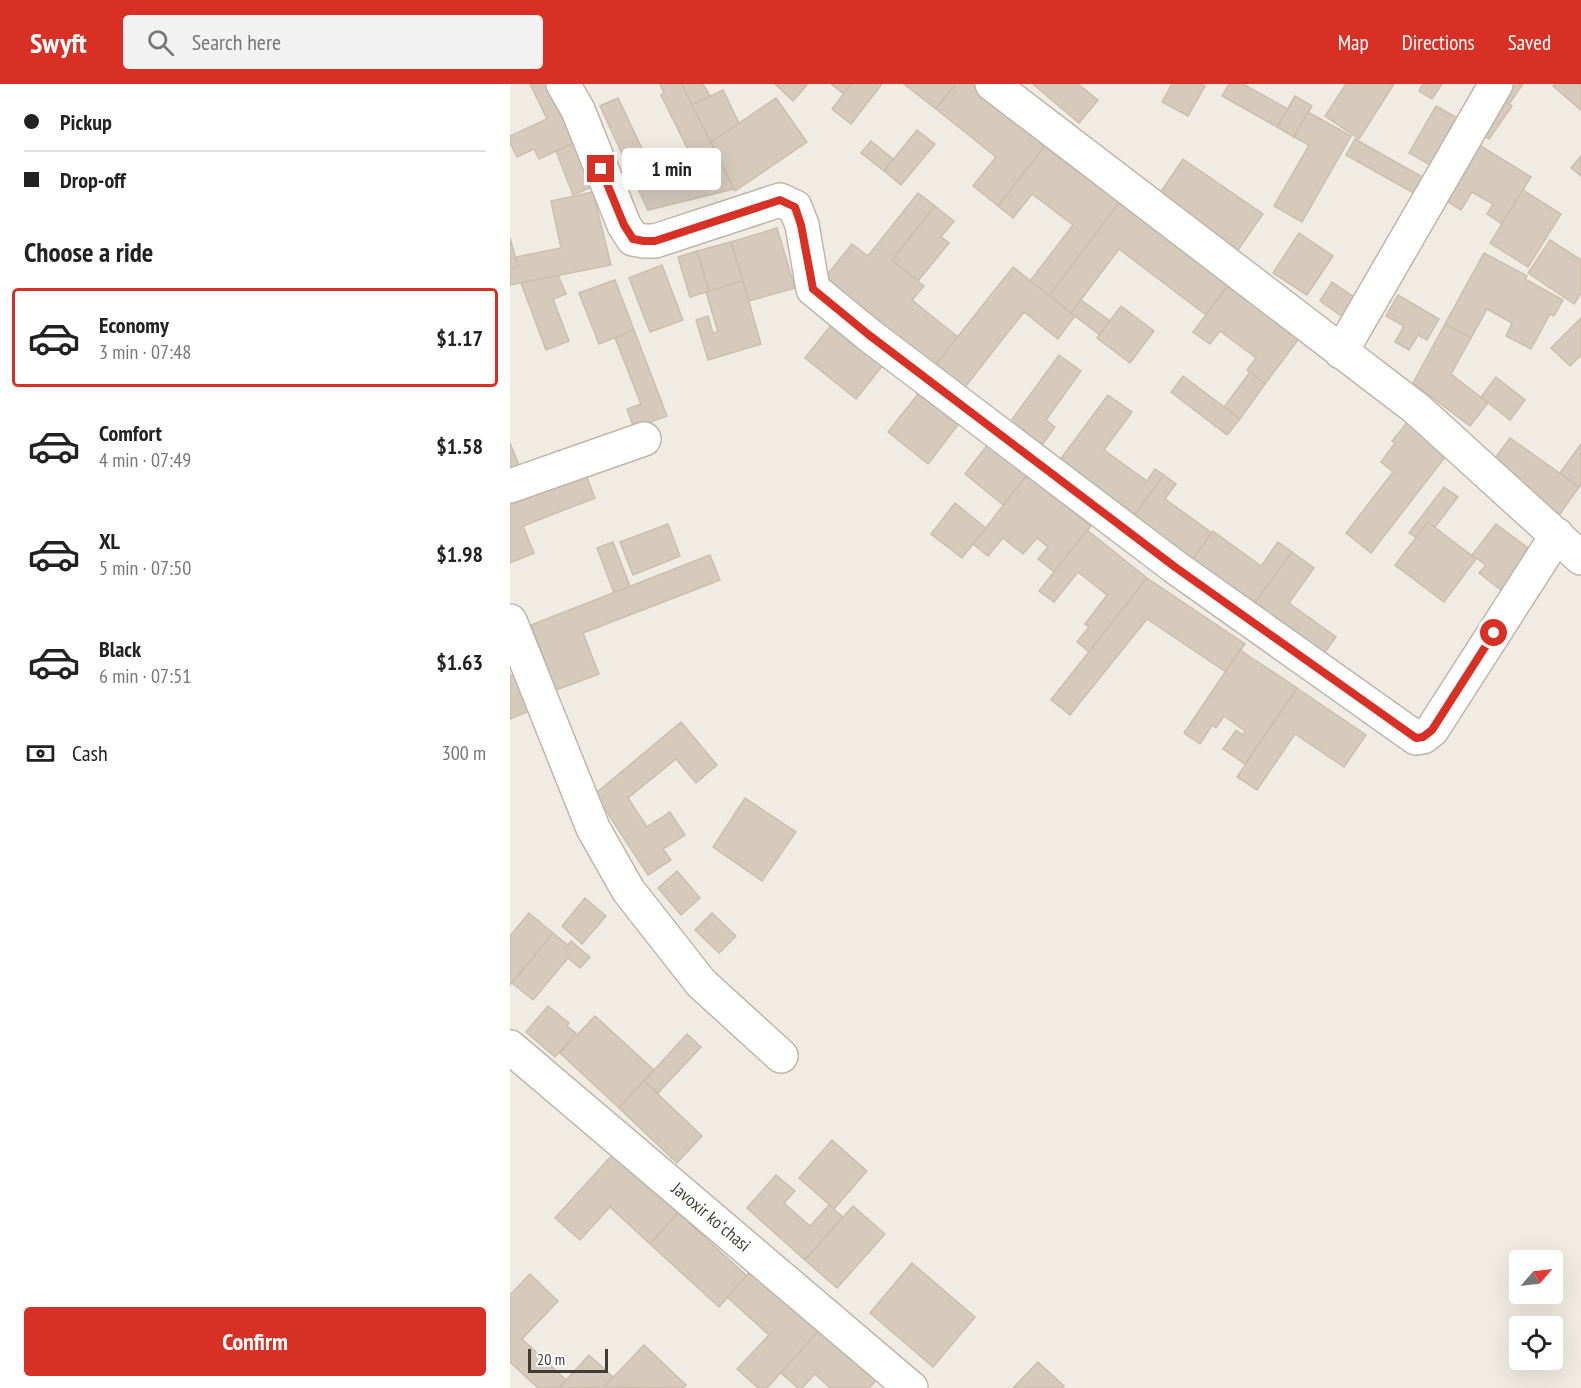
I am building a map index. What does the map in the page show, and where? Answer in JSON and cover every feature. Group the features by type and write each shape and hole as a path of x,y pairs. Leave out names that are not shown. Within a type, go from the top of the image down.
{"street":[{"path":"563,84 578,110 624,225 633,239 655,241 780,200 795,207 801,225 813,289 869,335 1175,567 1416,738 1423,737 1432,730 1557,535"},
{"path":"992,84 1417,409 1581,558"},
{"path":"1341,352 1496,84"},
{"path":"510,486 644,439"},
{"path":"510,621 593,828 628,890 701,983 782,1056"},
{"name":"Javoxir koʻchasi","path":"510,1047 911,1388"}],"building":[{"path":"530,84 552,84 578,141 539,159 534,149 517,157 510,143 510,136 547,119"},
{"path":"660,84 682,84 734,189 648,210 600,106 618,98 658,182 699,172 661,95 664,93"},
{"path":"682,84 703,84 710,96 692,105"},
{"path":"775,84 805,84 807,85 793,101"},
{"path":"831,84 851,84 844,94"},
{"path":"851,84 882,84 851,124 832,109"},
{"path":"904,84 956,84 936,109"},
{"path":"956,84 975,84 1048,142 998,206 973,186 996,157 936,109"},
{"path":"1033,84 1078,84 1098,100 1079,123"},
{"path":"1172,84 1205,86 1188,116 1162,102"},
{"path":"1229,84 1243,84 1288,109 1277,127 1222,96"},
{"path":"1346,84 1394,84 1359,139 1325,116"},
{"path":"1423,84 1442,84 1432,99 1419,91"},
{"path":"1503,84 1523,84 1509,104 1495,95"},
{"path":"1555,84 1581,84 1581,110 1553,86"},
{"path":"723,90 739,123 711,142 692,105"},
{"path":"1495,95 1512,106 1489,139 1473,128"},
{"path":"1295,96 1312,106 1294,137 1277,127"},
{"path":"776,98 807,142 735,191 711,142"},
{"path":"1436,106 1461,120 1434,167 1409,153"},
{"path":"1308,112 1351,136 1302,222 1274,206 1309,145 1294,137"},
{"path":"917,130 935,144 901,185 884,171"},
{"path":"1468,138 1531,177 1502,224 1487,214 1493,204 1472,192 1461,210 1434,193"},
{"path":"1355,139 1426,179 1417,195 1346,155"},
{"path":"578,141 596,185 573,195 556,151"},
{"path":"871,141 893,159 884,171 861,153"},
{"path":"1048,142 1121,200 1049,296 1030,281 1073,225 1032,194 1013,218 998,206"},
{"path":"1581,156 1581,176 1571,168"},
{"path":"1183,159 1263,214 1238,250 1158,196"},
{"path":"1523,190 1561,214 1528,267 1490,243"},
{"path":"593,192 611,265 510,285 510,269 518,267 516,257 561,248 551,201"},
{"path":"918,193 935,206 892,260 924,286 912,300 958,337 933,368 823,280 852,244 868,256"},
{"path":"1121,200 1230,283 1206,315 1119,249 1071,313 1049,296"},
{"path":"935,206 954,221 941,237 949,243 918,281 892,260"},
{"path":"777,228 795,288 749,301 731,242"},
{"path":"1299,233 1333,256 1307,295 1273,273"},
{"path":"510,238 518,267 510,269"},
{"path":"1550,240 1581,260 1581,293 1574,304 1528,273"},
{"path":"731,242 743,281 709,291 697,251"},
{"path":"697,251 709,291 690,297 678,257"},
{"path":"1484,253 1527,276 1525,279 1563,300 1554,316 1550,314 1531,349 1506,336 1512,323 1487,309 1471,338 1445,324"},
{"path":"662,265 683,320 650,332 629,278"},
{"path":"1013,267 1075,316 1058,339 1024,312 962,391 933,368"},
{"path":"558,275 566,294 553,299 569,341 546,350 521,283"},
{"path":"615,280 634,330 599,344 579,293"},
{"path":"743,281 761,344 708,360 696,320 708,316 713,333 718,332 706,292"},
{"path":"1332,282 1363,303 1350,322 1320,301"},
{"path":"1230,283 1301,336 1265,384 1247,370 1256,358 1220,331 1210,344 1193,332"},
{"path":"1398,295 1439,319 1427,340 1418,335 1409,350 1395,342 1404,326 1386,316"},
{"path":"1081,300 1110,321 1100,335 1071,313"},
{"path":"1121,306 1154,331 1130,363 1097,338"},
{"path":"1581,318 1581,355 1570,366 1551,348"},
{"path":"832,324 883,365 856,399 805,358"},
{"path":"1445,324 1471,338 1451,374 1488,403 1470,426 1413,383"},
{"path":"634,330 667,416 634,428 627,409 641,404 615,338"},
{"path":"1059,355 1081,371 1046,420 1055,427 1040,448 1008,425"},
{"path":"1250,372 1265,384 1240,419 1224,407"},
{"path":"1183,376 1240,419 1227,435 1171,392"},
{"path":"1496,377 1525,400 1510,420 1481,397"},
{"path":"918,394 958,425 928,464 888,432"},
{"path":"1108,395 1132,412 1104,450 1147,481 1155,469 1164,475 1131,520 1056,465"},
{"path":"1409,420 1449,452 1371,553 1346,533 1393,472 1381,462 1395,443 1392,441"},
{"path":"1510,438 1579,487 1553,524 1488,468"},
{"path":"510,443 519,465 510,469"},
{"path":"988,444 1027,475 1003,505 965,474"},
{"path":"1581,444 1581,485 1579,487 1560,473"},
{"path":"583,467 595,498 523,526 534,553 510,563 510,496"},
{"path":"1027,475 1091,526 1054,572 1038,559 1048,547 1037,538 1023,554 1003,538 988,556 973,544"},
{"path":"1164,475 1176,484 1165,499 1212,533 1190,563 1131,520"},
{"path":"1444,487 1458,497 1435,527 1428,522 1416,537 1409,533"},
{"path":"955,503 986,528 962,558 931,534"},
{"path":"1428,522 1476,559 1444,602 1395,565"},
{"path":"668,524 680,556 633,575 620,542"},
{"path":"1496,524 1536,554 1506,594 1479,573 1486,565 1472,555"},
{"path":"1087,530 1147,578 1089,652 1077,642 1089,627 1085,624 1107,595 1078,572 1054,602 1039,591"},
{"path":"1213,531 1261,566 1278,542 1292,552 1251,608 1190,563"},
{"path":"613,542 630,586 614,593 597,548"},
{"path":"1292,552 1314,568 1289,603 1336,637 1320,659 1251,608"},
{"path":"710,555 720,580 583,633 599,674 556,690 531,625"},
{"path":"1147,578 1245,644 1226,672 1147,619 1070,715 1051,700"},
{"path":"1240,650 1297,688 1245,764 1223,749 1236,730 1243,735 1245,731 1224,716 1216,728 1212,725 1200,744 1184,733"},
{"path":"514,674 529,711 510,719 510,676"},
{"path":"1297,688 1366,735 1344,767 1295,734 1257,790 1237,777"},
{"path":"681,722 717,765 696,783 676,759 628,798 647,827 670,812 685,835 663,849 671,860 648,875 595,794"},
{"path":"745,798 796,832 762,881 713,847"},
{"path":"677,871 700,898 681,915 658,888"},
{"path":"585,898 606,916 582,944 562,926"},
{"path":"529,913 553,933 510,985 510,936"},
{"path":"712,913 736,936 719,953 695,930"},
{"path":"553,933 568,945 571,941 590,957 580,968 568,958 533,1000 512,983"},
{"path":"548,1006 569,1023 567,1026 576,1033 555,1057 526,1032"},
{"path":"595,1016 654,1070 619,1108 560,1053"},
{"path":"687,1034 701,1047 658,1093 644,1081"},
{"path":"644,1081 702,1136 677,1163 619,1108"},
{"path":"832,1140 867,1171 834,1209 799,1178"},
{"path":"613,1154 678,1213 650,1244 610,1207 580,1240 555,1218"},
{"path":"776,1175 795,1191 784,1203 810,1226 829,1205 843,1217 805,1260 747,1208"},
{"path":"853,1206 885,1234 837,1288 805,1260"},
{"path":"678,1213 747,1276 719,1307 650,1244"},
{"path":"912,1263 975,1317 933,1367 870,1313"},
{"path":"756,1265 823,1326 767,1388 758,1388 737,1369 769,1335 727,1297"},
{"path":"530,1274 558,1301 522,1339 566,1380 559,1388 538,1388 510,1362 510,1295"},
{"path":"823,1326 879,1377 869,1388 830,1388 815,1374 802,1388 798,1388 781,1373"},
{"path":"644,1345 686,1385 683,1388 604,1387"},
{"path":"589,1355 613,1377 604,1387 559,1388"},
{"path":"1038,1362 1064,1386 1062,1388 1013,1388"}],"route":[{"path":"601,169 624,225 633,239 655,241 780,200 795,207 801,225 813,289 869,335 1175,567 1400,729 1416,738 1423,737 1432,730 1494,633"}]}
